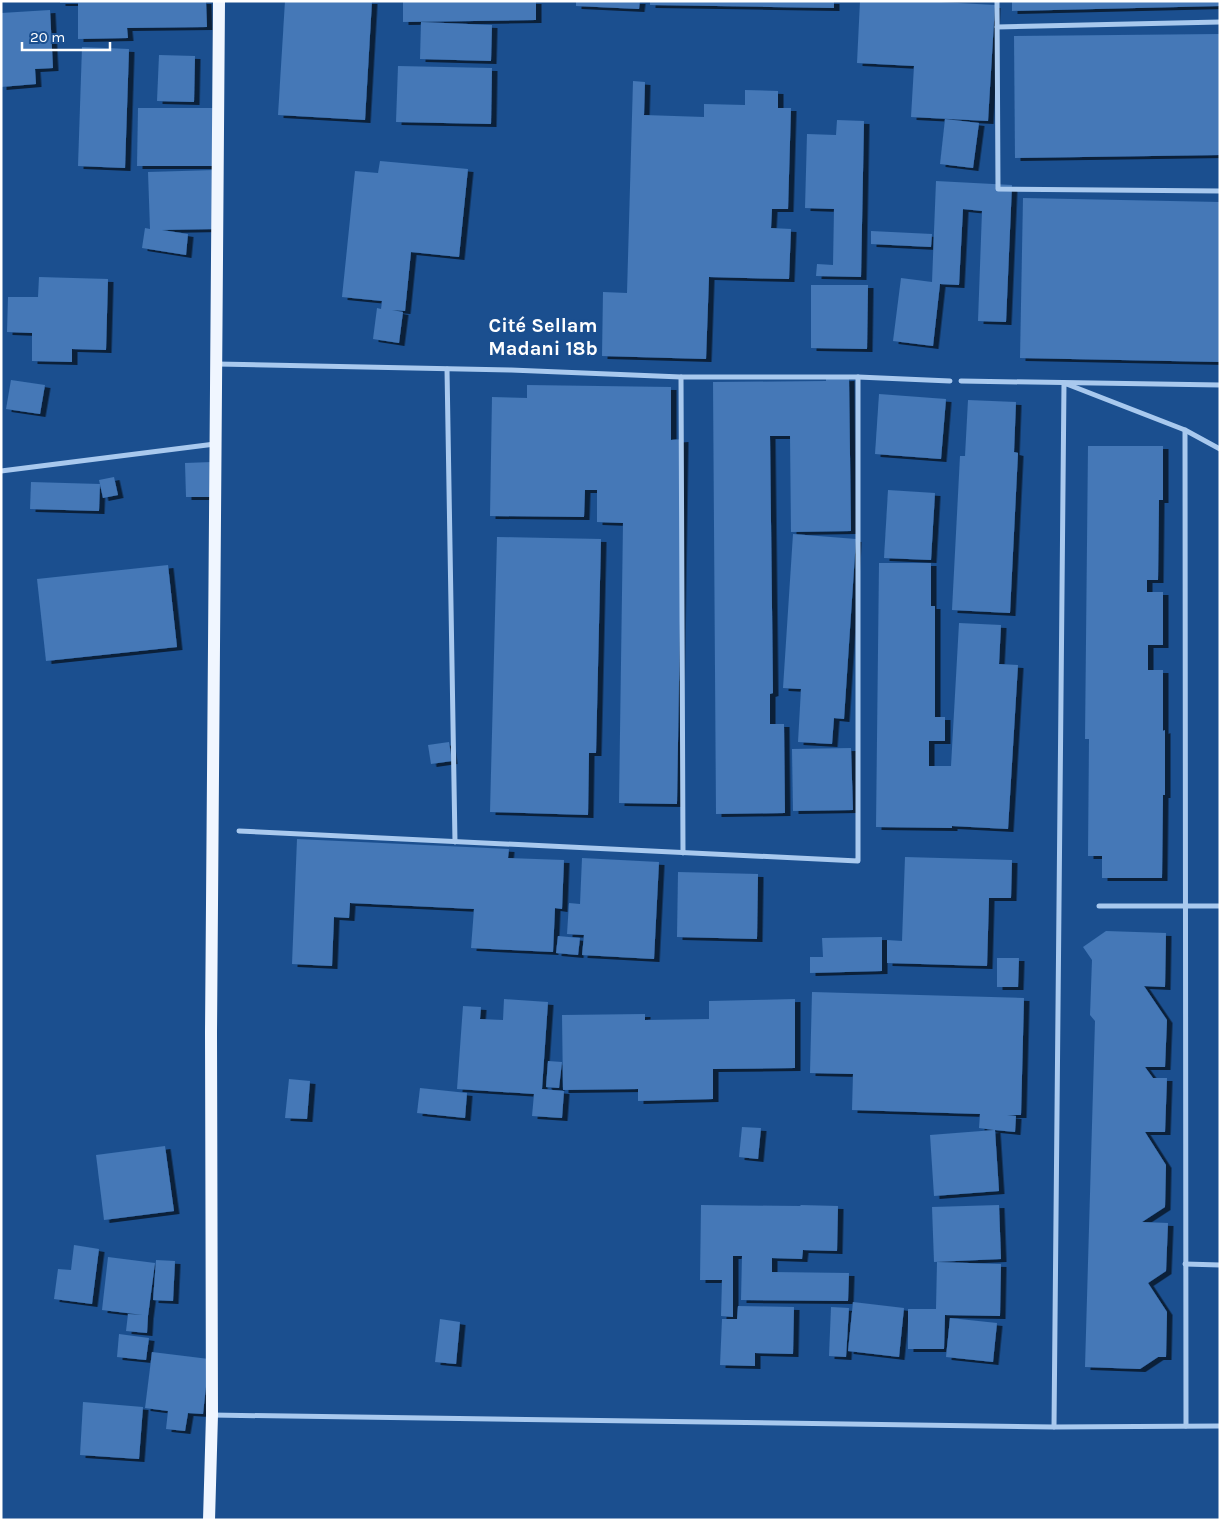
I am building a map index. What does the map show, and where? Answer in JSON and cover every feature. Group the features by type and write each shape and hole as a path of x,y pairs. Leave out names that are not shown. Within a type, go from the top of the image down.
{"main road":[{"path":"208,1520 212,1415 211,1033 219,1"}],"street":[{"path":"997,1 998,189 1220,191"},
{"path":"997,27 1220,22"},
{"path":"216,364 447,368 681,377 858,377 950,381"},
{"path":"447,368 455,842"},
{"path":"681,377 683,853"},
{"path":"239,831 858,861 858,377"},
{"path":"961,381 1220,385"},
{"path":"1064,383 1184,430 1220,449"},
{"path":"1054,1427 1064,383"},
{"path":"1184,430 1186,1426"},
{"path":"1,471 216,444"},
{"path":"1099,906 1220,906"},
{"path":"1185,1264 1220,1265"},
{"path":"212,1415 1054,1427 1220,1426"}],"building":[{"path":"60,1 206,1 207,27 127,28 128,38 78,39 78,3 60,3"},
{"path":"285,1 372,1 365,120 278,115"},
{"path":"403,1 536,1 536,20 403,22"},
{"path":"576,1 640,1 639,9 576,6"},
{"path":"650,1 834,1 834,8 650,5"},
{"path":"860,1 922,1 995,5 988,121 911,117 914,66 857,63"},
{"path":"1012,1 1220,1 1220,6 1012,11"},
{"path":"50,10 53,68 35,69 36,84 1,87 1,13"},
{"path":"421,22 492,25 491,61 420,59"},
{"path":"1220,34 1220,155 1015,158 1014,36"},
{"path":"82,47 129,49 125,168 78,166"},
{"path":"159,55 195,56 194,102 157,101"},
{"path":"398,66 492,68 491,124 396,122"},
{"path":"633,81 645,82 644,115 704,117 704,104 745,105 745,90 778,91 778,108 791,108 788,209 772,209 771,228 791,229 789,279 709,277 706,359 602,356 603,292 627,293"},
{"path":"138,108 213,108 212,166 137,166"},
{"path":"945,119 979,123 973,168 940,164"},
{"path":"837,120 864,121 861,277 816,276 817,264 833,265 834,209 805,208 807,134 836,135"},
{"path":"380,161 468,169 459,257 411,252 405,311 392,310 403,312 399,343 373,339 377,308 381,309 382,301 342,297 355,171 378,173"},
{"path":"215,170 216,229 162,230 188,234 186,255 142,248 145,228 150,229 148,172"},
{"path":"936,181 1012,185 1006,322 978,321 982,211 963,209 959,285 940,284 933,346 893,341 901,278 932,282"},
{"path":"1023,198 1220,202 1220,362 1020,358"},
{"path":"871,231 932,234 931,247 871,244"},
{"path":"39,277 108,279 106,350 72,349 72,362 32,361 32,333 7,332 8,297 38,297"},
{"path":"811,285 868,285 867,349 811,348"},
{"path":"849,378 851,531 791,532 790,436 770,436 773,693 770,694 770,724 784,724 785,813 716,814 713,382 826,381 826,379"},
{"path":"11,380 45,385 40,414 6,409"},
{"path":"527,385 671,387 671,440 683,439 677,804 619,803 623,523 597,522 597,490 585,490 584,517 490,516 492,397 527,398"},
{"path":"879,394 946,399 941,459 875,454"},
{"path":"968,400 1016,402 1014,452 1018,453 1010,613 952,610 960,456 965,456"},
{"path":"1088,446 1163,446 1163,500 1159,500 1158,580 1147,580 1147,592 1163,592 1163,645 1148,645 1148,670 1163,670 1165,795 1163,795 1162,878 1102,878 1102,856 1088,856 1089,739 1085,739"},
{"path":"212,462 213,497 186,497 185,463"},
{"path":"114,477 118,495 103,498 99,480"},
{"path":"31,482 100,484 99,511 30,509"},
{"path":"888,490 935,493 931,560 884,558"},
{"path":"793,534 856,539 844,719 834,718 832,744 798,742 801,689 783,688"},
{"path":"497,537 601,539 596,753 589,753 588,815 490,812"},
{"path":"879,563 931,563 931,606 935,606 935,717 945,717 945,741 929,741 929,766 951,766 959,623 1001,625 999,664 1018,665 1008,829 952,826 952,828 876,827"},
{"path":"168,565 177,647 46,661 37,579"},
{"path":"449,742 452,761 431,764 428,745"},
{"path":"851,748 853,810 793,811 792,749"},
{"path":"297,839 509,849 508,858 564,860 562,909 555,908 553,952 471,948 474,909 350,903 349,918 334,917 332,966 292,964"},
{"path":"905,857 1012,860 1011,898 989,898 987,966 887,963 887,940 902,941"},
{"path":"582,858 659,862 654,959 582,955 584,935 567,934 569,903 580,904"},
{"path":"678,872 758,874 757,939 677,937"},
{"path":"1106,931 1166,933 1165,987 1144,986 1167,1020 1165,1067 1145,1067 1153,1078 1167,1078 1165,1132 1145,1132 1166,1165 1165,1207 1142,1222 1168,1223 1166,1271 1148,1283 1167,1312 1166,1357 1158,1357 1140,1369 1085,1367 1095,1021 1090,1015 1092,960 1083,947"},
{"path":"558,936 580,938 578,955 556,953"},
{"path":"882,937 882,971 810,973 810,957 823,957 822,938"},
{"path":"997,958 1019,958 1018,987 997,987"},
{"path":"812,992 1024,998 1021,1115 1007,1115 1016,1116 1015,1132 995,1130 999,1191 934,1196 930,1135 994,1130 979,1128 980,1114 852,1110 853,1074 810,1073"},
{"path":"504,999 548,1002 542,1089 564,1091 562,1118 532,1116 534,1094 457,1089 463,1006 481,1007 480,1019 503,1020"},
{"path":"795,999 795,1068 713,1069 713,1099 638,1101 638,1089 563,1090 562,1015 645,1014 645,1020 709,1019 709,1001"},
{"path":"548,1061 562,1062 559,1088 546,1087"},
{"path":"289,1079 310,1081 307,1119 285,1118"},
{"path":"420,1088 467,1093 465,1118 417,1113"},
{"path":"742,1127 761,1128 758,1159 739,1157"},
{"path":"165,1146 174,1211 104,1220 96,1155"},
{"path":"701,1205 838,1206 837,1251 803,1250 802,1259 772,1258 772,1272 849,1273 848,1301 741,1300 742,1256 733,1256 733,1317 721,1316 722,1280 700,1280"},
{"path":"999,1205 1001,1259 934,1262 932,1207"},
{"path":"74,1245 99,1249 92,1304 54,1299 58,1269 71,1270"},
{"path":"108,1257 155,1263 147,1333 126,1331 128,1314 143,1315 102,1310"},
{"path":"156,1260 175,1261 173,1301 153,1300"},
{"path":"937,1262 1001,1264 1000,1316 945,1315 944,1349 908,1349 908,1309 936,1309"},
{"path":"853,1302 904,1308 899,1357 848,1351"},
{"path":"738,1306 794,1307 793,1354 755,1353 755,1366 720,1365 722,1319 737,1319"},
{"path":"831,1307 849,1308 846,1357 829,1356"},
{"path":"950,1318 997,1323 993,1362 946,1357"},
{"path":"440,1319 460,1322 456,1364 435,1362"},
{"path":"119,1334 149,1338 146,1360 117,1357"},
{"path":"152,1352 209,1359 203,1414 188,1413 185,1431 166,1429 168,1411 145,1408"},
{"path":"83,1402 143,1407 139,1459 80,1455"}],"district":[{"name":"Cité Sellam Madani 18b","path":"543,336"}]}
